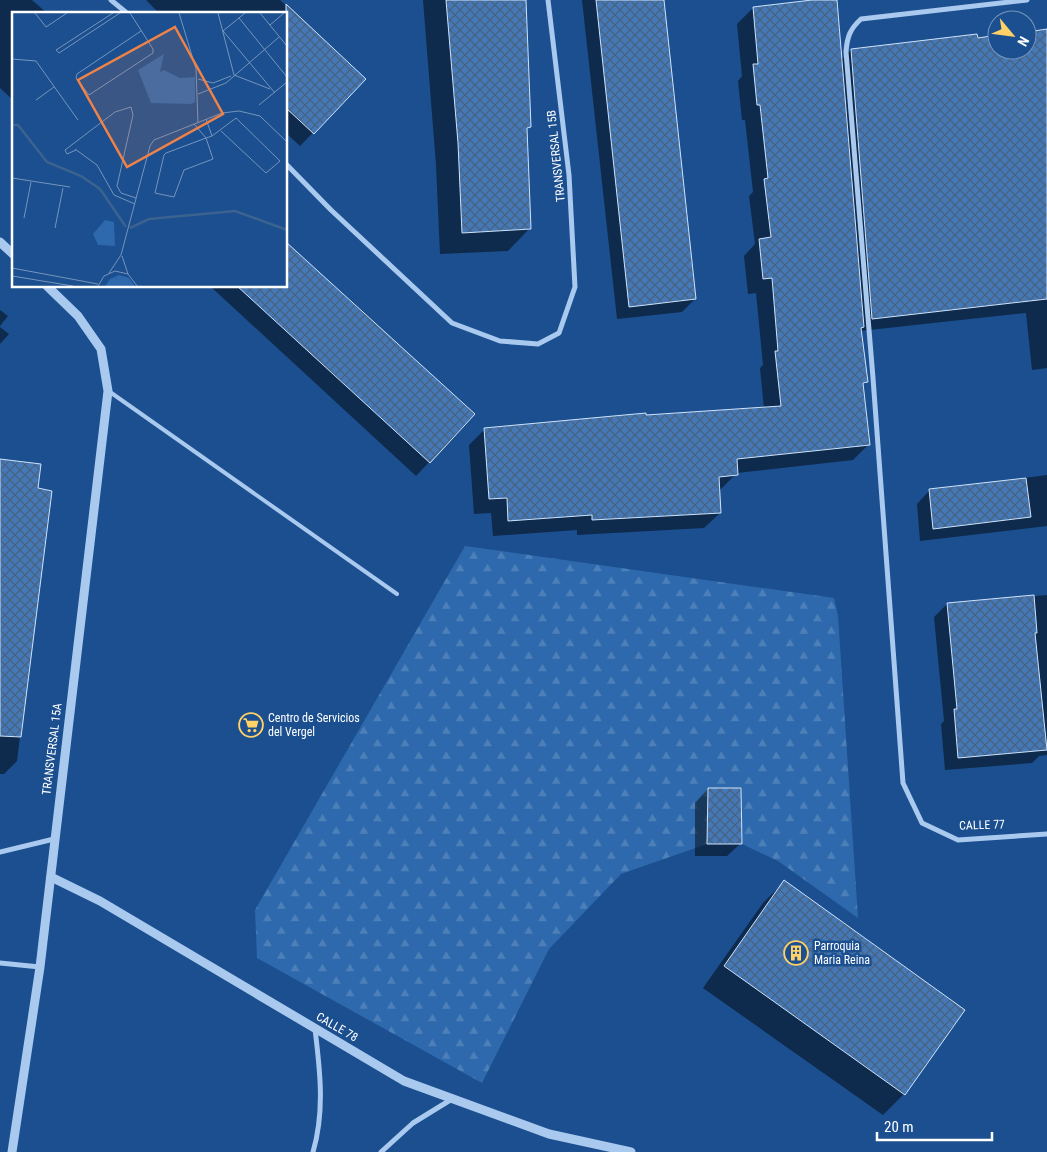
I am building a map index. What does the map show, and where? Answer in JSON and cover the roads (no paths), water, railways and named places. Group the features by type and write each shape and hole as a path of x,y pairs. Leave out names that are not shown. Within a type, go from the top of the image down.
{"street":[{"path":"111,0 126,12"},
{"name":"TRANSVERSAL 15B","path":"288,166 331,210 452,323 500,341 538,344 559,333 575,287 569,176 548,0"},
{"name":"CALLE 77","path":"1027,0 861,19 851,27 847,38 846,52 903,783 922,823 958,840 1047,834"},
{"path":"0,242 12,253"},
{"name":"TRANSVERSAL 15A","path":"12,1152 40,967 108,390 101,349 78,316 49,288"},
{"path":"0,852 54,839"},
{"name":"CALLE 78","path":"51,877 100,901 404,1081 549,1134 630,1152"},
{"path":"0,962 40,967"},
{"path":"313,1152 317,1139 322,1081 315,1029"},
{"path":"381,1152 413,1123 452,1099"}],"lane":[{"path":"108,390 397,594"}],"place":[{"name":"Centro de Servicios del Vergel","path":"251,725"},
{"name":"Parroquia Maria Reina","path":"796,953"}]}
